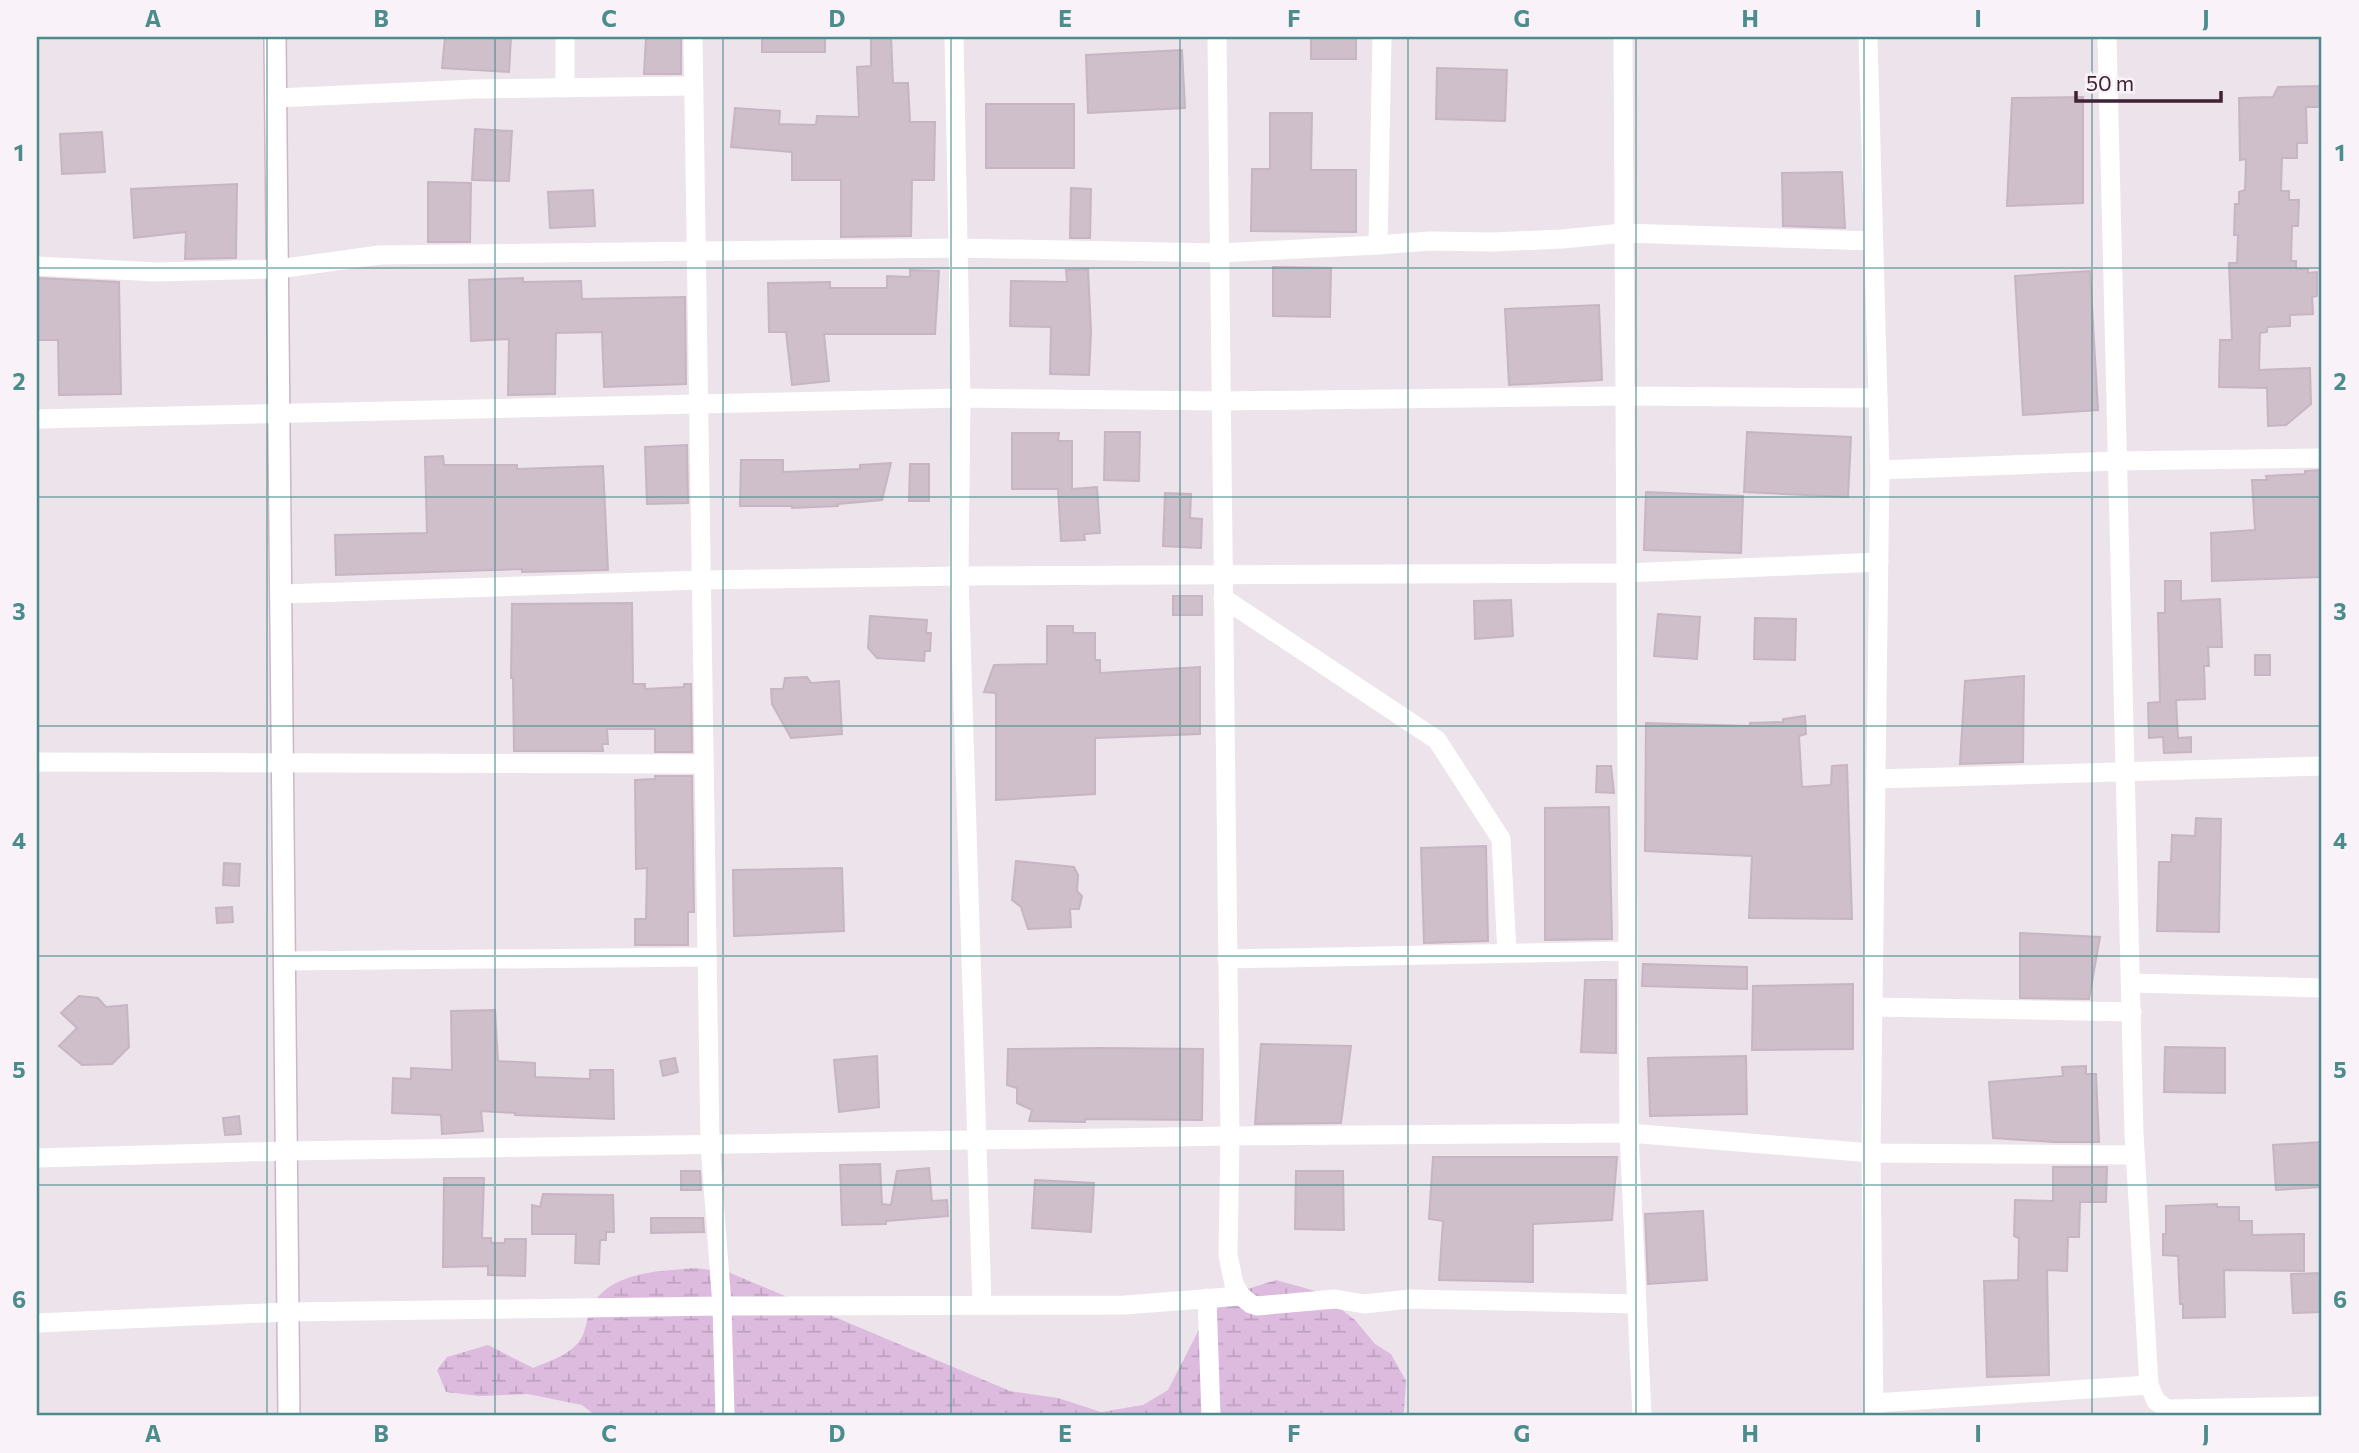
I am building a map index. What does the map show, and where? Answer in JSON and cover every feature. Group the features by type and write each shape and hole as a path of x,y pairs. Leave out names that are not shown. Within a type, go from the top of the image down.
{"street":[{"path":"275,37 289,1416"},
{"path":"565,37 565,88"},
{"path":"693,37 710,1144 722,1306 725,1416"},
{"path":"954,37 961,398 959,576 982,1306"},
{"path":"1217,37 1230,1136 1228,1255 1234,1284 1241,1296 1257,1306 1335,1299 1364,1304 1410,1299 1636,1304"},
{"path":"1378,245 1382,37"},
{"path":"1623,37 1629,1133 1642,1416"},
{"path":"1868,37 1880,470 1871,1153 1874,1409 2149,1385"},
{"path":"2107,37 2135,1155 2149,1385 2155,1401 2168,1409 2274,1411 2322,1406"},
{"path":"276,97 694,86"},
{"path":"37,266 157,272 278,269 379,255 958,248 1219,253 1430,241 1548,240 1624,233 1873,240"},
{"path":"37,419 961,398 1221,401 1626,396 1878,398"},
{"path":"1880,470 2116,461 2322,458"},
{"path":"282,594 701,580 1627,573 1879,562"},
{"path":"1223,598 1437,740 1501,839 1507,953"},
{"path":"37,762 704,764"},
{"path":"1876,779 2125,774 2322,766"},
{"path":"1227,959 1628,951"},
{"path":"284,961 707,957"},
{"path":"2131,983 2322,988"},
{"path":"1873,1007 2132,1012"},
{"path":"37,1158 710,1144 1629,1133 1871,1153 2135,1155"},
{"path":"37,1323 287,1312 722,1306 1125,1306 1241,1296"},
{"path":"1207,1298 1211,1416"}],"green space":[{"path":"695,1268 728,1272 1010,1391 1058,1398 1101,1412 1143,1405 1168,1390 1206,1316 1241,1291 1276,1280 1319,1292 1355,1320 1375,1344 1391,1354 1406,1381 1404,1412 1399,1416 596,1416 582,1405 528,1394 479,1396 446,1392 437,1370 447,1357 488,1345 533,1368 563,1355 576,1345 584,1332 593,1304 604,1291 615,1284 641,1274"}],"building":[{"path":"445,37 511,37 509,72 442,68"},
{"path":"646,37 681,37 681,74 644,74"},
{"path":"762,37 825,37 825,52 762,52"},
{"path":"871,37 891,37 893,83 908,83 910,122 935,122 934,180 912,180 911,236 841,237 841,180 792,180 792,152 731,147 735,108 780,111 779,124 816,125 817,116 859,117 857,67 871,66"},
{"path":"1311,37 1356,37 1356,59 1311,59"},
{"path":"1182,50 1185,108 1088,113 1086,55"},
{"path":"1437,68 1507,70 1505,121 1436,119"},
{"path":"2322,86 2322,107 2306,107 2307,143 2297,143 2297,158 2282,158 2281,191 2289,191 2289,200 2299,200 2298,226 2292,226 2291,261 2296,261 2296,269 2308,269 2308,273 2317,272 2317,296 2312,297 2313,314 2290,315 2290,326 2267,327 2267,332 2260,333 2259,370 2310,368 2311,404 2286,425 2268,426 2267,388 2219,387 2220,340 2232,340 2229,263 2237,263 2235,204 2239,204 2239,192 2245,190 2246,159 2240,160 2239,98 2273,97 2278,87"},
{"path":"2083,97 2083,203 2007,206 2012,98"},
{"path":"986,104 1074,104 1074,168 986,168"},
{"path":"1270,113 1312,113 1311,170 1356,170 1356,232 1251,231 1252,169 1270,169"},
{"path":"475,129 512,131 509,181 472,180"},
{"path":"102,132 105,172 62,174 60,134"},
{"path":"1842,172 1845,228 1783,226 1782,173"},
{"path":"428,182 471,183 470,242 428,242"},
{"path":"237,184 236,258 185,259 186,232 134,238 131,189"},
{"path":"1071,188 1091,189 1090,238 1070,238"},
{"path":"593,190 595,226 550,228 548,192"},
{"path":"1273,267 1331,268 1330,317 1273,316"},
{"path":"1088,269 1091,331 1089,375 1050,374 1051,327 1010,326 1011,281 1067,282 1066,270"},
{"path":"910,270 939,271 935,334 824,334 829,381 792,385 786,332 769,332 768,283 830,282 830,288 887,288 887,276 910,277"},
{"path":"2090,271 2098,410 2023,415 2015,276"},
{"path":"37,278 119,282 121,394 59,395 58,340 37,340"},
{"path":"523,278 523,282 581,281 582,299 685,297 686,384 604,387 602,332 556,333 555,394 508,395 509,339 471,341 469,280"},
{"path":"1599,305 1602,380 1509,385 1505,309"},
{"path":"1105,432 1140,432 1139,481 1104,480"},
{"path":"1747,432 1851,437 1848,497 1744,492"},
{"path":"1012,433 1059,433 1058,441 1072,441 1072,489 1097,487 1100,533 1084,534 1085,540 1061,541 1058,489 1012,489"},
{"path":"687,445 688,503 647,504 645,447"},
{"path":"443,456 444,465 517,465 517,469 603,466 608,570 522,572 522,569 336,575 335,535 427,533 425,457"},
{"path":"741,460 783,460 783,472 860,469 860,465 891,463 882,500 792,508 740,506"},
{"path":"910,464 929,464 929,501 909,501"},
{"path":"2322,470 2322,577 2212,581 2211,533 2255,530 2252,480 2267,480 2266,476 2305,474 2305,471"},
{"path":"1646,492 1743,496 1741,553 1644,550"},
{"path":"1165,493 1191,494 1190,518 1202,519 1201,548 1163,546"},
{"path":"2165,581 2181,581 2181,601 2220,599 2222,647 2208,647 2209,666 2204,666 2205,699 2176,700 2178,738 2191,737 2191,752 2164,753 2163,737 2149,738 2148,703 2160,702 2158,613 2165,613"},
{"path":"1173,596 1202,596 1202,615 1173,615"},
{"path":"1511,600 1513,636 1475,639 1474,601"},
{"path":"632,603 633,684 645,684 645,689 684,687 684,684 691,684 692,752 655,752 655,729 607,729 608,744 602,744 603,751 514,751 512,604"},
{"path":"1658,614 1700,617 1697,659 1654,656"},
{"path":"870,616 927,620 926,633 931,633 930,651 925,651 924,661 877,658 868,648"},
{"path":"1755,618 1796,619 1795,660 1754,659"},
{"path":"1047,626 1073,626 1073,633 1095,633 1095,660 1100,660 1100,673 1200,667 1200,734 1095,738 1095,794 996,800 996,693 984,692 994,665 1047,664"},
{"path":"2255,655 2270,655 2270,675 2255,675"},
{"path":"2024,676 2023,762 1960,764 1965,681"},
{"path":"807,677 811,683 839,681 842,734 791,738 772,704 771,689 783,689 785,678"},
{"path":"1805,716 1806,734 1799,736 1802,787 1831,785 1832,766 1847,765 1852,919 1749,918 1752,856 1645,851 1646,723 1750,726 1750,723 1783,722 1783,719"},
{"path":"1597,766 1611,766 1614,793 1596,792"},
{"path":"655,776 692,776 694,912 688,912 688,945 635,945 635,919 646,919 647,868 636,869 635,780 655,779"},
{"path":"1609,807 1612,939 1545,940 1545,808"},
{"path":"2196,818 2221,819 2219,932 2157,931 2159,862 2171,862 2172,835 2195,836"},
{"path":"1486,846 1488,941 1424,943 1421,848"},
{"path":"1016,861 1074,867 1078,875 1077,891 1082,896 1079,909 1070,909 1071,927 1028,929 1021,907 1012,900"},
{"path":"224,863 240,864 239,886 223,885"},
{"path":"842,868 844,931 734,936 733,870"},
{"path":"232,907 233,922 217,923 216,908"},
{"path":"2020,933 2100,937 2089,999 2020,998"},
{"path":"1643,964 1747,967 1747,989 1642,986"},
{"path":"1585,980 1616,980 1616,1053 1581,1052"},
{"path":"1853,984 1853,1049 1752,1050 1753,986"},
{"path":"79,996 98,998 106,1007 127,1005 129,1047 112,1064 82,1065 59,1046 77,1028 61,1013"},
{"path":"495,1010 498,1061 535,1063 535,1077 590,1079 590,1070 613,1070 614,1119 481,1111 483,1131 442,1134 441,1115 392,1113 393,1078 411,1079 411,1068 452,1070 451,1011"},
{"path":"1261,1044 1351,1046 1341,1123 1255,1124"},
{"path":"2165,1047 2225,1048 2225,1093 2164,1092"},
{"path":"1008,1049 1203,1049 1202,1120 1029,1121 1032,1110 1017,1103 1017,1088 1007,1085"},
{"path":"877,1056 879,1107 839,1112 834,1060"},
{"path":"1746,1056 1747,1114 1650,1116 1648,1058"},
{"path":"675,1058 678,1072 663,1076 660,1061"},
{"path":"2086,1066 2086,1074 2096,1074 2099,1142 1993,1138 1989,1082 2063,1076 2062,1067"},
{"path":"239,1116 241,1134 225,1135 223,1118"},
{"path":"2322,1142 2322,1187 2276,1190 2273,1145"},
{"path":"1433,1157 1617,1157 1612,1220 1533,1224 1533,1282 1439,1280 1443,1221 1429,1219"},
{"path":"880,1164 882,1204 891,1205 897,1171 929,1168 932,1201 947,1200 948,1216 886,1221 886,1224 842,1225 840,1165"},
{"path":"2053,1167 2107,1167 2106,1202 2080,1202 2079,1237 2068,1237 2067,1271 2047,1270 2049,1375 1987,1377 1984,1281 2018,1280 2019,1238 2014,1236 2015,1200 2053,1201"},
{"path":"681,1171 700,1171 701,1190 681,1190"},
{"path":"1296,1171 1343,1171 1344,1230 1295,1229"},
{"path":"444,1178 484,1178 482,1238 491,1238 491,1243 505,1243 505,1239 526,1239 525,1276 488,1275 488,1266 443,1267"},
{"path":"1035,1180 1094,1183 1091,1232 1032,1228"},
{"path":"543,1194 613,1195 614,1232 606,1232 606,1240 600,1240 599,1264 575,1263 576,1234 532,1234 532,1205 540,1207"},
{"path":"2217,1204 2217,1207 2239,1207 2239,1221 2252,1221 2252,1235 2304,1234 2304,1271 2224,1270 2225,1317 2183,1318 2178,1256 2163,1255 2166,1206"},
{"path":"1703,1211 1707,1280 1648,1284 1645,1214"},
{"path":"651,1218 703,1218 704,1232 651,1233"},
{"path":"2322,1273 2322,1312 2293,1313 2291,1274"}]}
